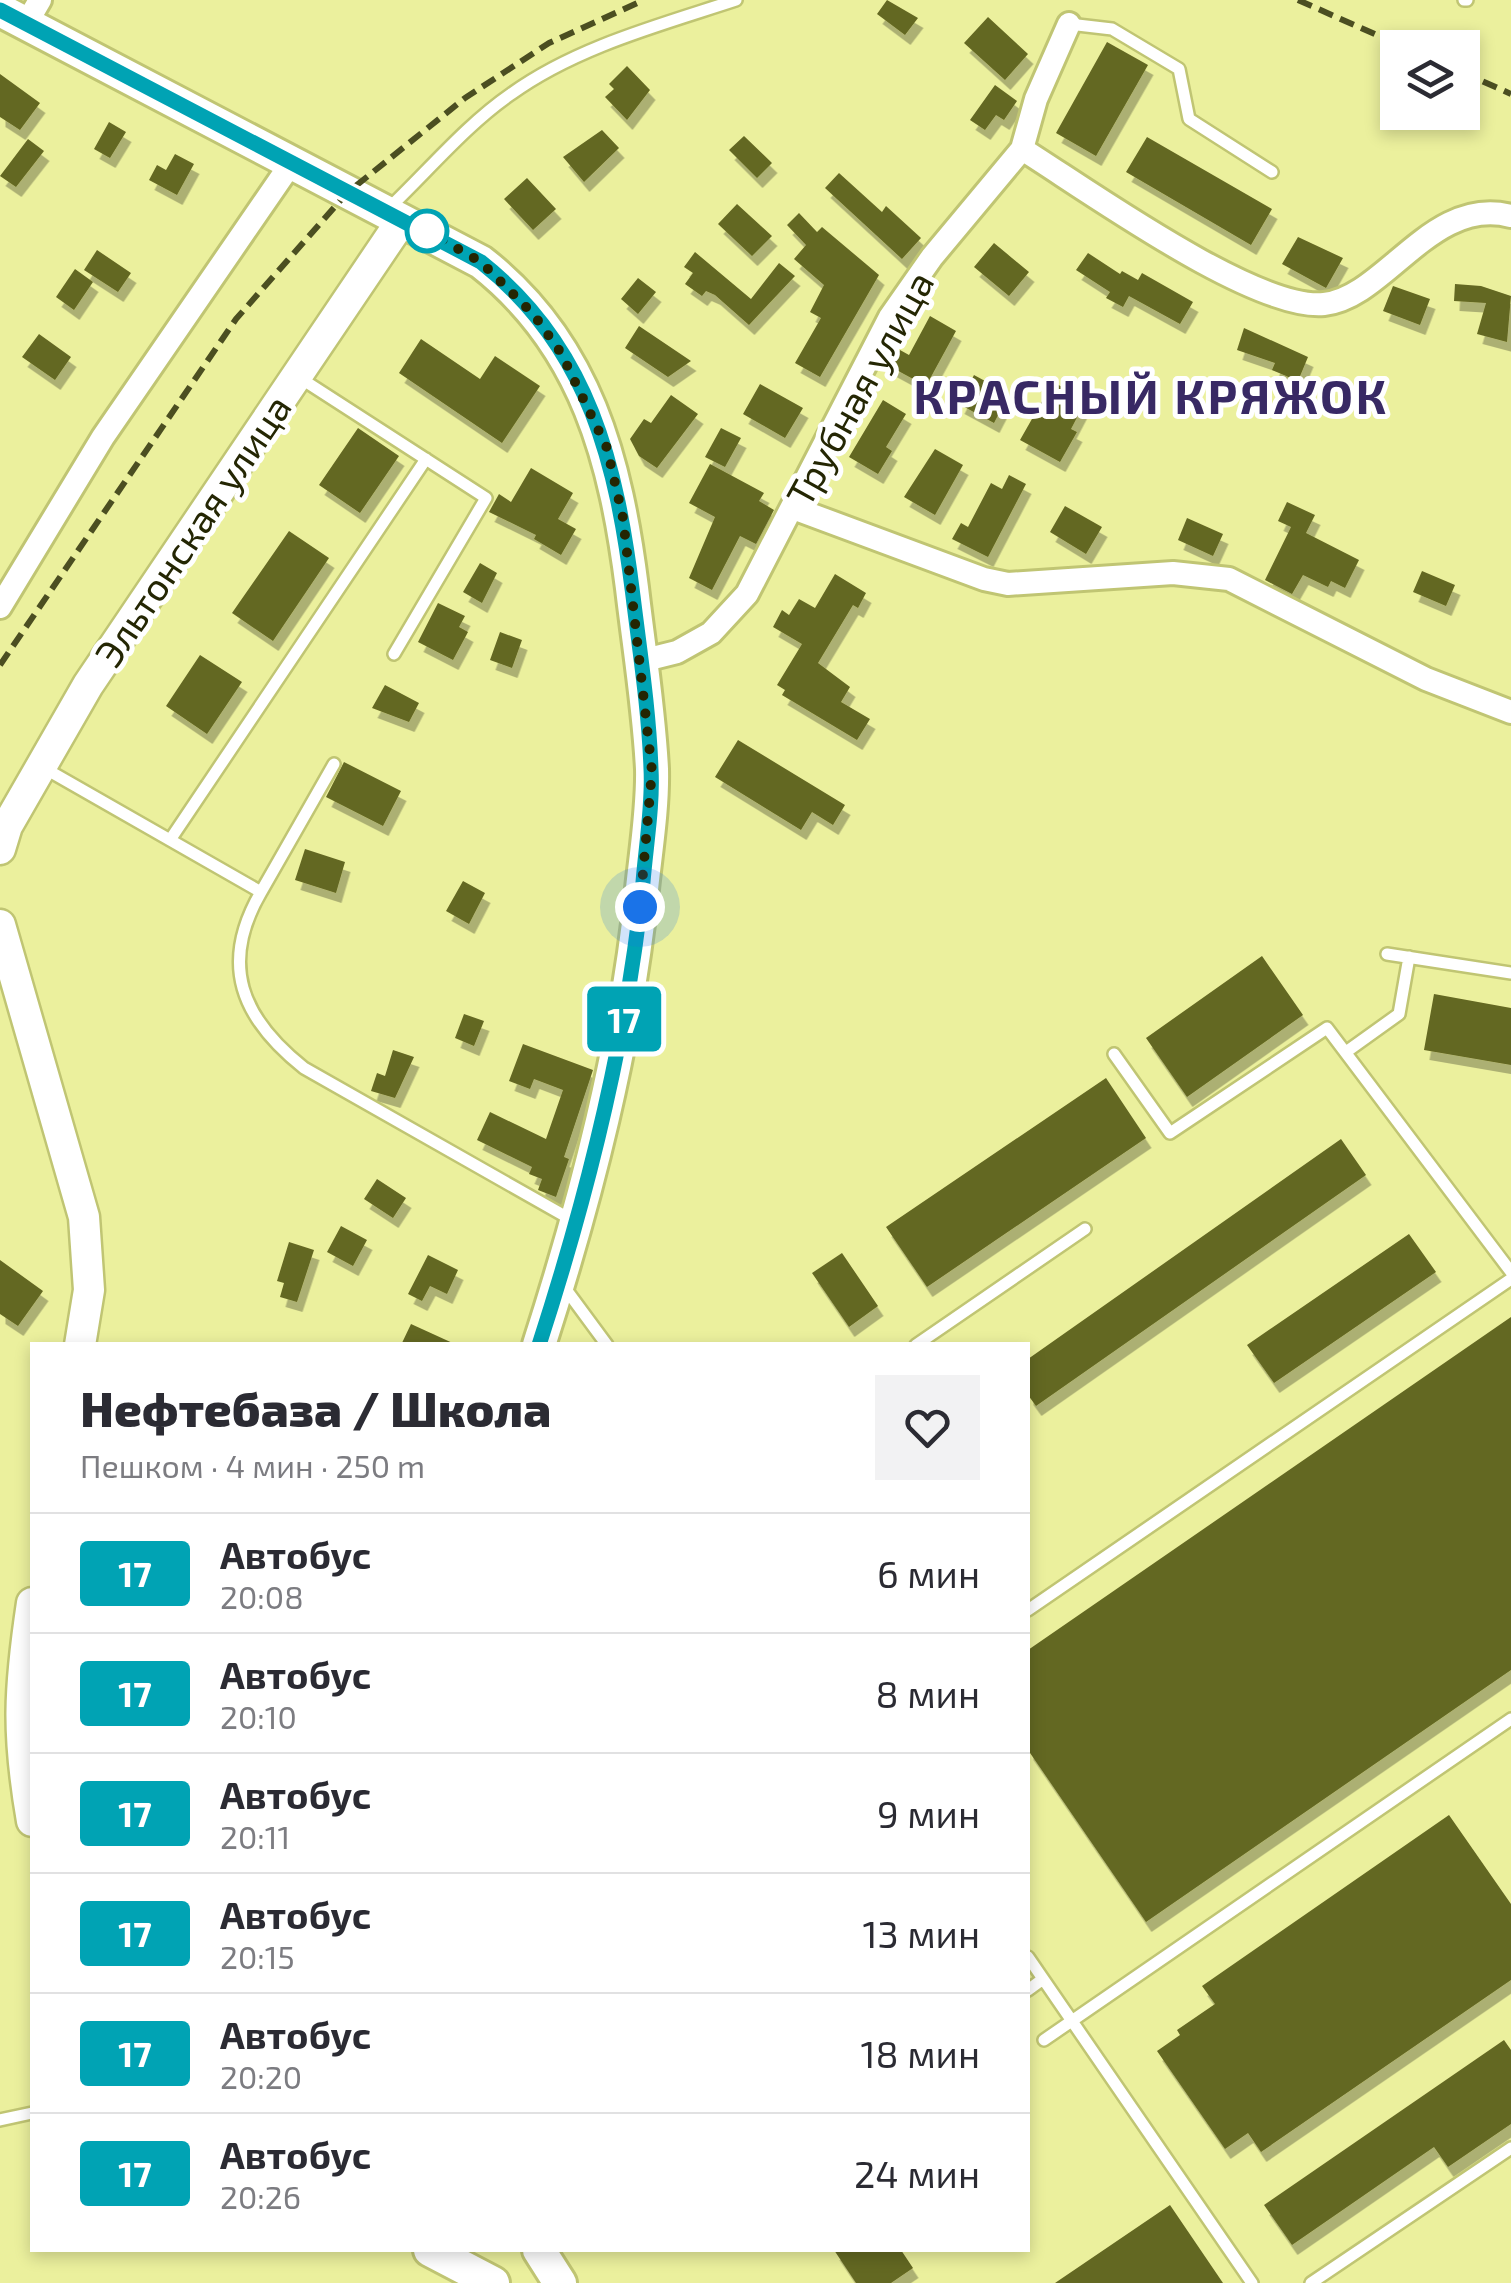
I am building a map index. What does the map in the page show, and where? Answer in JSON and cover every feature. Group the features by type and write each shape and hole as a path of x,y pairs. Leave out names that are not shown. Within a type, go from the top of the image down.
{"main road":[{"path":"22,11 290,165 450,242 502,279 561,353 594,414 617,481 652,771 634,970 614,1071 576,1222 540,1342"},
{"path":"434,2252 494,2283"},
{"path":"540,2252 560,2283"}],"street":[{"name":"Трубная улица","path":"641,660 677,652 711,633 735,610 793,508 890,317 932,257 1022,149 1036,98 1069,24"},
{"path":"1022,149 1232,279 1288,302 1317,305 1342,299 1442,228 1470,217 1511,216"},
{"path":"0,607 102,436 290,165"},
{"name":"Эльтонская улица","path":"0,850 7,826 88,685 296,375 394,216"},
{"path":"793,508 984,580 1008,584 1173,574 1229,579 1426,679 1511,712"},
{"path":"0,926 84,1218 89,1272 80,1342"},
{"path":"30,1615 18,1690 20,1752 30,1810"}],"lane":[{"path":"394,216 489,111 534,79 597,49 736,0"},
{"path":"1069,24 1112,29 1179,69 1189,119 1272,172"},
{"path":"296,375 486,498 394,654"},
{"path":"170,840 426,460"},
{"path":"334,764 243,923 237,946 252,1012 272,1043 304,1068 576,1222"},
{"path":"40,766 261,892"},
{"path":"1388,954 1511,973"},
{"path":"1346,1052 1399,1014 1410,957"},
{"path":"1030,1609 1511,1275 1327,1028 1170,1133 1114,1054"},
{"path":"920,1342 1085,1229"},
{"path":"560,1280 605,1342"},
{"path":"1044,2040 1511,1719"},
{"path":"1030,1960 1252,2283"},
{"path":"1030,1989 1043,1979"},
{"path":"0,2120 30,2113"},
{"path":"1311,2283 1511,2148"}],"building":[{"path":"887,0 918,18 905,35 877,14"},
{"path":"988,17 1028,54 1005,80 964,43"},
{"path":"1107,42 1148,65 1096,156 1056,133"},
{"path":"627,66 650,90 627,120 605,97 614,89 609,84"},
{"path":"0,74 40,103 20,130 0,117"},
{"path":"995,85 1017,101 1004,120 996,115 985,130 970,120"},
{"path":"109,122 126,132 110,158 94,149"},
{"path":"602,130 619,148 584,182 563,157"},
{"path":"744,136 772,163 757,178 729,150"},
{"path":"1147,137 1272,209 1251,245 1126,172"},
{"path":"28,139 44,151 16,187 0,176"},
{"path":"175,154 194,164 177,195 149,180 157,165 166,170"},
{"path":"839,173 882,212 886,206 921,238 902,259 825,188"},
{"path":"527,178 556,209 533,230 504,199"},
{"path":"737,204 772,236 752,256 718,224"},
{"path":"799,213 817,232 822,227 879,275 820,377 795,363 821,318 810,312 824,285 794,259 806,245 787,225"},
{"path":"1298,237 1343,258 1326,288 1282,264"},
{"path":"994,243 1029,272 1009,296 974,267"},
{"path":"97,250 131,273 118,292 84,270"},
{"path":"695,252 751,299 779,263 795,276 749,325 715,295 706,291 702,296 685,284 693,273 684,267"},
{"path":"1088,253 1120,274 1122,271 1138,280 1142,273 1193,302 1180,324 1129,296 1123,307 1106,298 1110,292 1076,270"},
{"path":"75,269 93,282 74,310 56,297"},
{"path":"638,278 656,292 638,314 621,299"},
{"path":"1455,284 1481,286 1511,296 1507,342 1477,334 1486,303 1454,301"},
{"path":"1393,286 1430,299 1420,325 1383,311"},
{"path":"930,316 956,331 926,386 891,367 900,350 909,355"},
{"path":"639,326 691,361 668,377 625,348"},
{"path":"1244,328 1308,357 1298,381 1272,370 1275,363 1237,350"},
{"path":"39,334 71,357 55,380 22,357"},
{"path":"421,339 480,379 495,356 540,386 502,443 399,373"},
{"path":"974,375 1009,394 994,423 959,404"},
{"path":"1053,382 1077,395 1073,403 1082,408 1071,429 1077,432 1060,462 1020,440"},
{"path":"760,384 803,408 785,438 743,414"},
{"path":"671,395 698,414 657,468 639,456 630,439 644,419 651,423"},
{"path":"883,400 906,414 886,447 892,451 878,474 849,457"},
{"path":"358,428 399,456 360,513 319,485"},
{"path":"721,428 741,438 725,467 705,457"},
{"path":"935,449 963,465 935,515 904,497"},
{"path":"710,464 764,493 759,501 774,510 756,544 740,536 712,590 689,578 715,517 689,503"},
{"path":"531,468 573,493 558,519 576,529 561,555 534,539 536,535 489,512 499,494 511,502"},
{"path":"1009,475 1026,484 988,557 952,539 961,523 968,527 991,483 1002,489"},
{"path":"1287,502 1315,515 1306,533 1359,560 1345,588 1331,581 1328,587 1303,575 1292,594 1265,580 1291,527 1278,521"},
{"path":"1065,506 1102,527 1086,554 1050,532"},
{"path":"1187,518 1223,534 1213,556 1178,540"},
{"path":"289,531 329,558 273,641 232,613"},
{"path":"480,563 497,573 482,603 463,592"},
{"path":"1422,571 1455,585 1446,606 1413,592"},
{"path":"835,574 866,593 858,608 853,605 818,663 850,687 841,702 870,719 857,740 782,695 785,690 777,685 802,644 773,627 782,610 789,615 799,599 815,608"},
{"path":"438,603 465,616 459,627 468,632 453,660 418,642"},
{"path":"500,632 522,640 512,668 490,660"},
{"path":"200,655 242,682 207,734 166,706"},
{"path":"385,685 419,703 409,722 372,708"},
{"path":"738,740 845,805 833,825 812,812 801,830 715,777"},
{"path":"344,762 401,791 383,826 326,797"},
{"path":"305,849 345,862 336,893 295,880"},
{"path":"463,881 485,893 469,924 446,911"},
{"path":"1262,956 1303,1015 1187,1097 1146,1038"},
{"path":"1434,994 1511,1008 1511,1065 1424,1050"},
{"path":"464,1014 484,1021 474,1046 455,1038"},
{"path":"523,1044 593,1070 564,1157 569,1159 556,1197 538,1190 542,1179 529,1174 532,1167 477,1140 490,1112 546,1139 563,1090 534,1079 530,1089 509,1081"},
{"path":"393,1050 414,1057 395,1098 371,1091 377,1073 385,1076"},
{"path":"1106,1078 1146,1138 927,1287 886,1227"},
{"path":"1341,1139 1366,1175 1036,1406 1030,1398 1030,1358"},
{"path":"377,1179 406,1198 393,1218 364,1199"},
{"path":"341,1226 367,1240 353,1266 327,1252"},
{"path":"1409,1234 1436,1272 1274,1383 1247,1345"},
{"path":"289,1242 314,1250 297,1302 280,1297 284,1283 277,1281"},
{"path":"842,1253 878,1306 849,1327 812,1273"},
{"path":"428,1255 458,1270 447,1294 430,1286 422,1301 408,1294"},
{"path":"0,1260 43,1291 18,1326 0,1314"},
{"path":"1511,1317 1511,1670 1146,1922 1030,1753 1030,1649"},
{"path":"411,1324 450,1342 402,1342"},
{"path":"1449,1815 1511,1904 1511,1980 1261,2152 1248,2133 1225,2149 1157,2051 1180,2035 1177,2030 1215,2004 1202,1986"},
{"path":"1504,2040 1511,2050 1511,2124 1448,2167 1434,2147 1292,2245 1264,2205"},
{"path":"1170,2205 1223,2283 1055,2283"},
{"path":"835,2252 902,2252 913,2268 891,2283 856,2283"}],"railway":[{"path":"0,665 236,319 347,193 465,98 549,43 644,0"},
{"path":"1298,0 1380,36"},
{"path":"1480,80 1511,94"}],"bus line":[{"name":"17","path":"0,10 290,165 438,236 481,262 534,315 561,353 594,414 617,481 652,771 634,970 590,1167 540,1342"}],"district":[{"name":"КРАСНЫЙ КРЯЖОК","path":"1151,395"}],"route":[{"path":"427,231 424,230 481,262 534,315 561,353 594,414 607,448 623,518 652,771 640,907"}]}
